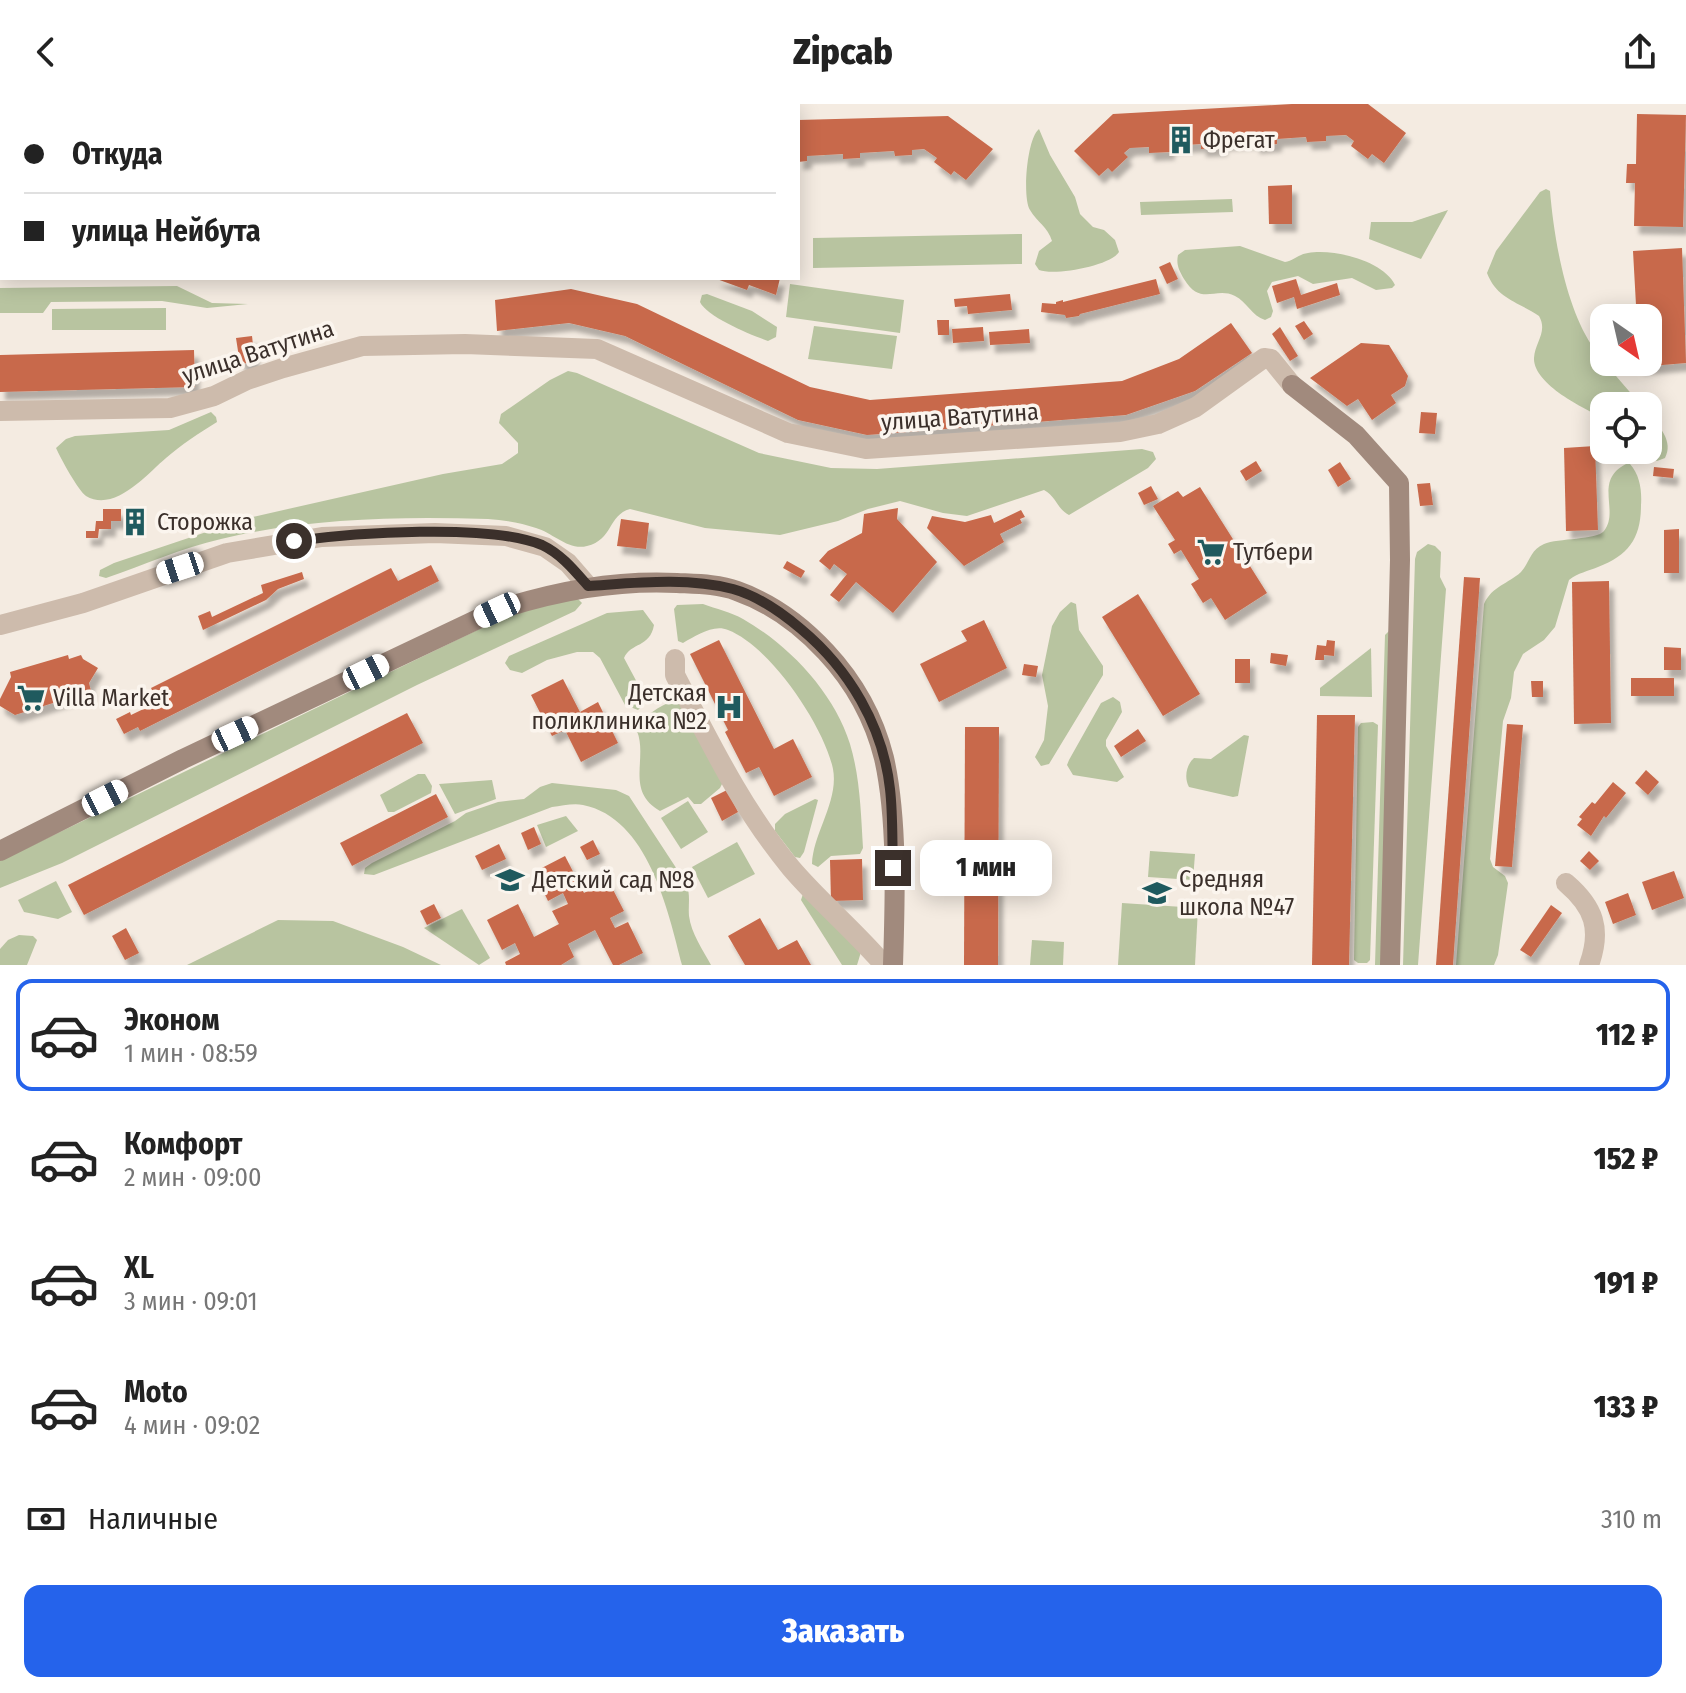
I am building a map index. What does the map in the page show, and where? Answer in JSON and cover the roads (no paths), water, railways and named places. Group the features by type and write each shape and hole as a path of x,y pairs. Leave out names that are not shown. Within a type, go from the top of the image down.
{"street":[{"name":"улица Ватутина","path":"0,411 170,408 214,396 247,380 283,368 362,346 451,344 597,349 788,433 866,449 1120,432 1158,424 1196,407 1264,358 1271,359 1292,385 1356,435 1399,483 1390,965"},
{"path":"0,625 83,603 227,553 334,536 435,533 506,536 545,547 568,563 588,586"},
{"path":"0,851 183,759 497,610 544,595 588,586 649,582 708,584 735,590 764,602 816,641 839,666 871,719 890,789 893,965"},
{"path":"675,659 675,675 720,763 754,820 790,866 884,965"},
{"path":"1566,883 1589,905 1595,944 1589,965"}],"place":[{"name":"Фрегат","path":"1181,140"},
{"name":"Сторожка","path":"135,522"},
{"name":"Тутбери","path":"1211,552"},
{"name":"Villa Market","path":"31,698"},
{"name":"Детская поликлиника №2","path":"729,707"},
{"name":"Детский сад №8","path":"510,880"},
{"name":"Средняя школа №47","path":"1157,893"}]}
